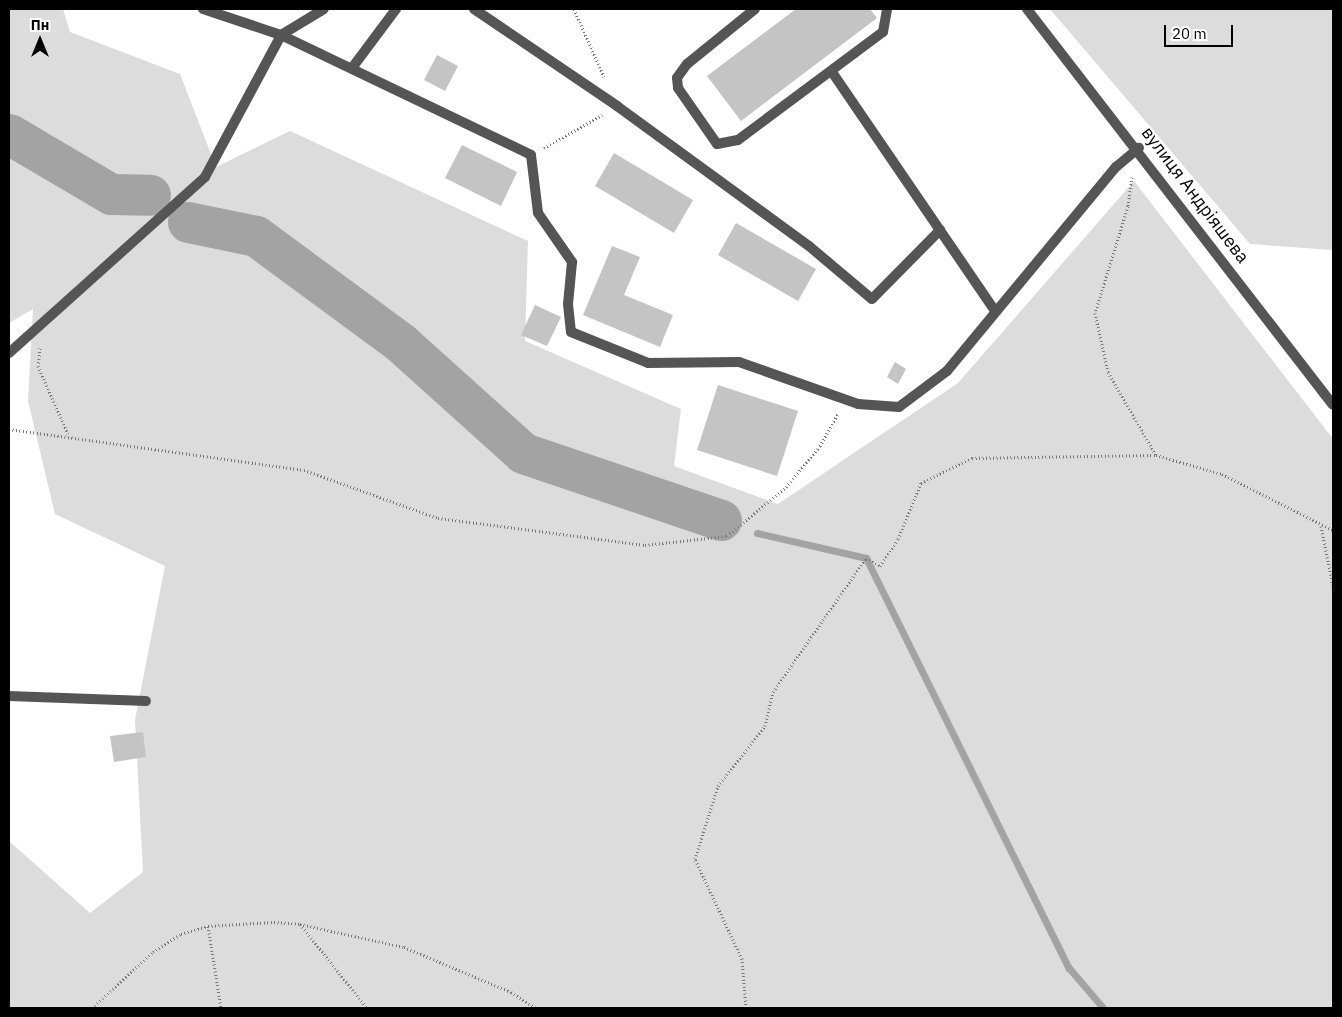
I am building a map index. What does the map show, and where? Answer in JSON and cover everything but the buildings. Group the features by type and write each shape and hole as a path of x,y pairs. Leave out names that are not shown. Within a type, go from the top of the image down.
{"street":[{"path":"203,9 281,35 531,155 538,213 572,262 568,304 571,332 648,363 739,362 846,400 899,407 947,371 995,311 1122,162 1139,148"},
{"path":"9,353 205,177 281,35 324,9"},
{"path":"352,68 396,9"},
{"path":"474,9 617,106 809,246 872,299 940,230"},
{"path":"754,9 687,64 677,78 678,88 718,144 738,140 884,32 887,9"},
{"name":"вулиця Андріяшева","path":"1027,9 1139,148 1333,405"},
{"path":"832,72 995,311"},
{"path":"9,696 146,701"}],"path":[{"path":"1122,162 1132,175 1128,206 1095,313 1108,372 1156,455"},
{"path":"42,325 38,366 68,434"},
{"path":"9,429 68,434 304,470 438,518 645,545 727,536 786,487 820,446 846,400"},
{"path":"746,1008 742,959 695,859 716,795 765,726 772,692 866,558 880,566 898,539 921,482 972,458 1156,455 1222,474 1333,530"},
{"path":"1321,525 1333,586"},
{"path":"300,924 368,1008"},
{"path":"92,1008 153,952 181,934 208,926 300,924 404,947 511,992 536,1008"},
{"path":"208,926 221,1008"}],"shaded area":[{"path":"9,9 63,9 70,32 180,74 216,167 290,131 528,241 525,341 681,409 674,466 778,504 958,383 1134,181 1333,439 1333,1008 9,1008 9,841 90,913 143,872 135,720 165,566 55,514 28,401 33,309 9,323"},
{"path":"1050,9 1333,9 1333,250 1250,244"}],"waterway":[{"path":"9,134 111,194 150,195"},
{"path":"188,222 256,236 401,343 523,453 721,520"},
{"path":"757,533 866,558 1069,968 1103,1008"}]}
